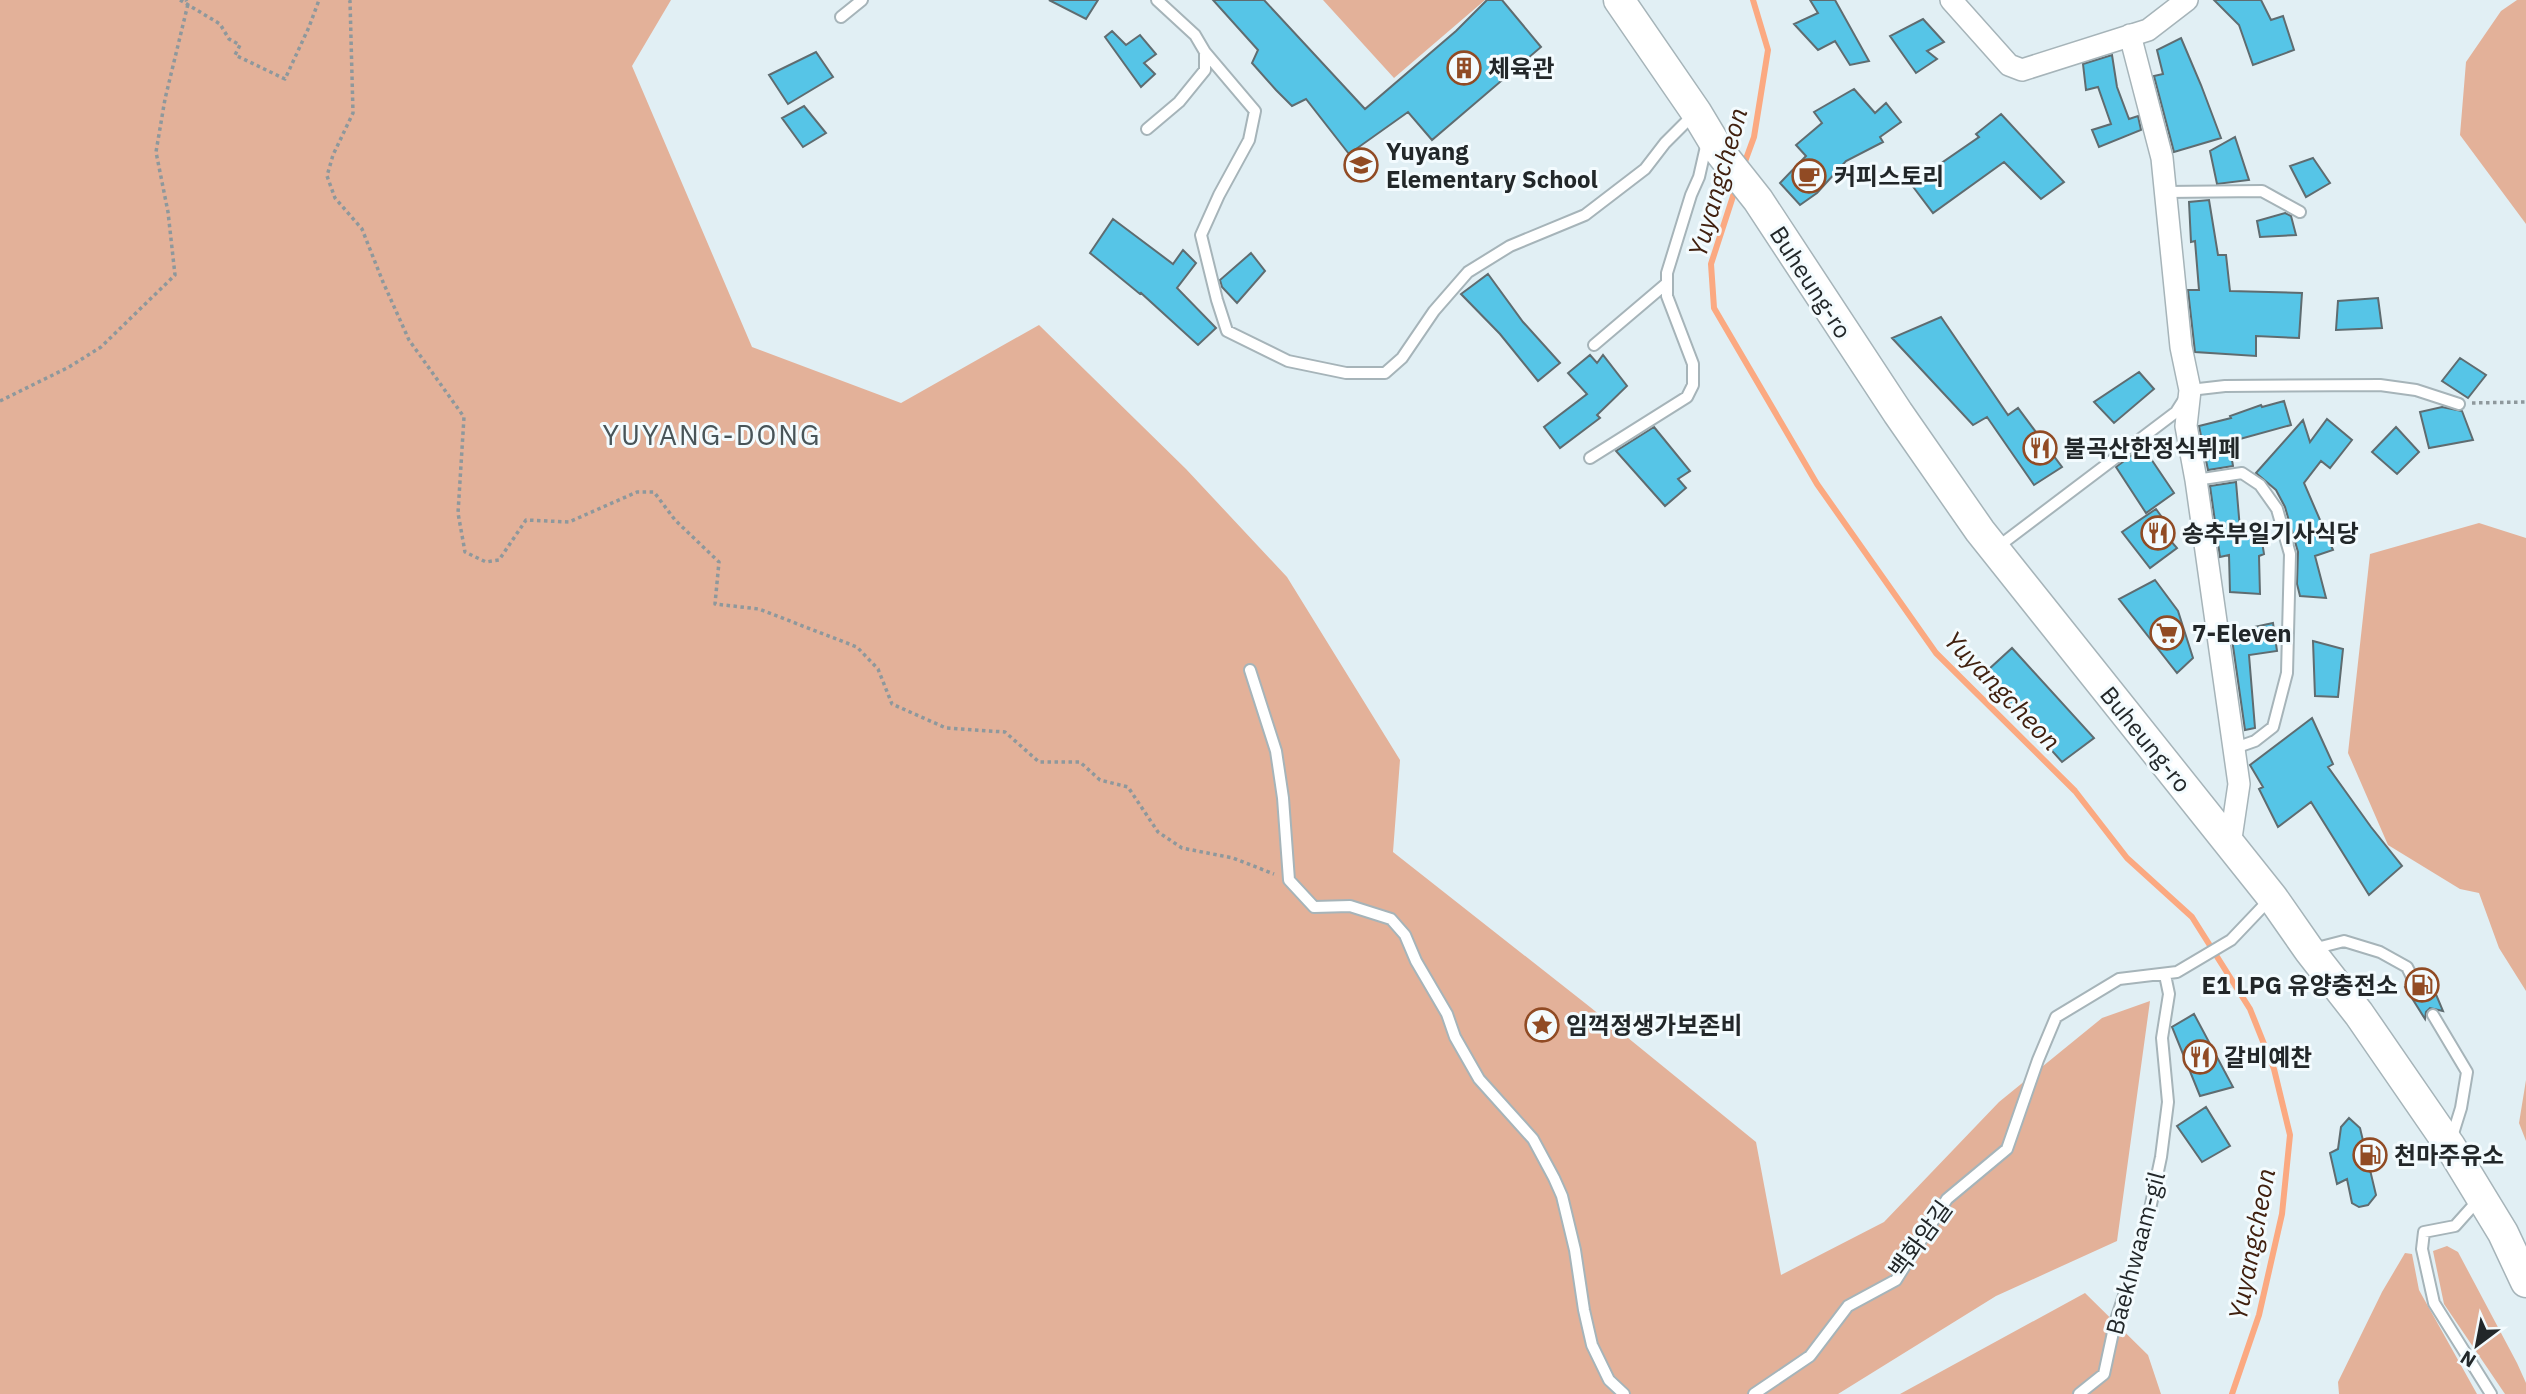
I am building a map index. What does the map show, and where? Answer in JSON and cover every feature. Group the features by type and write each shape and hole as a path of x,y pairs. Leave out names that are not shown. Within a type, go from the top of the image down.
{"main road":[{"path":"1619,0 1708,133"},
{"name":"Buheung-ro","path":"1708,133 1758,200 1898,413 1995,550 2272,897 2359,1014 2481,1197 2503,1233 2526,1282"}],"street":[{"path":"1951,0 2009,65 2022,70 2148,30 2187,0"},
{"path":"2130,35 2162,158 2181,347 2190,390 2186,426 2235,748 2239,784 2230,845"}],"lane":[{"path":"841,17 862,0"},
{"path":"1157,0 1195,35 1205,52 1255,111 1249,140 1201,235 1227,331 1288,360 1346,373 1385,373 1402,358 1434,310 1468,272 1510,246 1585,215 1645,169 1665,143 1708,133 1699,177 1667,273 1667,296 1693,364 1693,385 1687,397 1590,458"},
{"path":"1147,129 1179,102 1205,70 1205,52"},
{"path":"2166,192 2262,191 2300,212"},
{"path":"1594,345 1667,283"},
{"path":"1995,550 2176,412 2190,390 2225,386 2380,385 2416,390 2459,404"},
{"path":"2196,480 2242,473 2260,485 2277,509 2290,554 2287,674 2273,727 2255,741 2235,748"},
{"path":"1251,670 1276,751 1283,798 1289,880 1314,907 1350,906 1391,919 1405,935 1416,961 1447,1014 1455,1037 1479,1079 1533,1139 1554,1178 1565,1209 1592,1345 1609,1380 1624,1394"},
{"name":"백화암길","path":"1754,1394 1810,1356 1848,1306 1896,1280 1947,1199 2007,1149 2056,1017 2119,979 2177,972 2231,940 2272,897"},
{"path":"2309,950 2344,941 2380,952 2407,967 2414,981"},
{"name":"Baekhwaam-gil","path":"2079,1394 2104,1374 2115,1323 2146,1228 2161,1157 2168,1102 2162,1038 2169,993 2165,975"},
{"path":"2432,1016 2467,1072 2461,1108 2449,1146"},
{"path":"2481,1197 2455,1226 2424,1232 2422,1249 2434,1303 2491,1394"}],"path":[{"path":"180,0 220,24 229,39 240,45 235,55 285,79 319,0"},
{"path":"349,0 354,113 333,155 327,176 335,198 362,229 409,340 464,417 458,513 465,552 486,562 499,560 526,520 569,522 637,492 654,492 674,520 719,562 715,604 759,609 858,646 878,669 892,704 946,728 1005,732 1039,762 1080,762 1100,780 1128,787 1158,832 1182,848 1233,858 1289,880"},
{"path":"0,401 69,367 101,347 175,275 168,212 156,152 187,2"},
{"path":"2459,404 2526,402"}],"shaded area":[{"path":"0,0 671,0 632,66 752,347 901,403 1039,325 1186,469 1287,577 1400,760 1393,852 1756,1142 1781,1275 1884,1222 1999,1102 2102,1018 2150,1001 2117,1241 1996,1296 1838,1394 0,1394"},
{"path":"1323,0 1485,0 1394,78"},
{"path":"2517,0 2526,0 2526,224 2460,135 2466,62 2501,11"},
{"path":"2479,523 2526,538 2526,991 2499,948 2479,893 2460,889 2388,845 2348,753 2370,554"},
{"path":"2526,1080 2526,1141 2519,1123"},
{"path":"2447,1246 2458,1252 2517,1363 2526,1383 2526,1394 2505,1394 2444,1304 2433,1251"},
{"path":"2405,1253 2412,1254 2419,1290 2477,1394 2339,1394 2338,1382 2382,1292"},
{"path":"2085,1293 2148,1355 2161,1394 1900,1394"}],"building":[{"path":"1049,0 1098,0 1086,19"},
{"path":"1213,0 1264,0 1365,109 1456,31 1487,0 1502,0 1541,47 1432,140 1408,112 1349,154 1306,99 1292,106 1252,63 1258,50"},
{"path":"1810,0 1835,0 1869,61 1850,65 1835,41 1818,50 1794,24 1818,13"},
{"path":"2214,0 2261,0 2271,20 2283,16 2294,50 2253,65 2239,25"},
{"path":"1923,19 1944,42 1927,51 1937,59 1916,73 1890,36"},
{"path":"1112,31 1126,45 1140,35 1156,54 1144,63 1155,74 1141,87 1105,37"},
{"path":"2181,38 2221,138 2174,152 2154,76 2163,74 2157,50"},
{"path":"816,52 833,77 788,104 769,75"},
{"path":"2112,55 2117,87 2129,119 2138,116 2141,130 2099,147 2092,130 2111,124 2098,87 2086,90 2083,64"},
{"path":"1854,89 1875,113 1886,103 1901,122 1880,137 1883,142 1846,161 1817,193 1800,205 1780,183 1806,156 1796,145 1822,123 1814,112"},
{"path":"804,106 826,133 803,147 782,118"},
{"path":"2001,114 2064,182 2041,199 2004,162 1933,213 1911,184 1979,137 1976,134"},
{"path":"2235,137 2249,180 2217,184 2210,151"},
{"path":"2313,158 2330,183 2306,197 2290,166"},
{"path":"2209,200 2218,255 2226,255 2230,291 2302,293 2299,338 2256,336 2256,356 2195,352 2188,290 2199,290 2195,241 2191,242 2189,202"},
{"path":"2285,213 2291,216 2296,235 2260,237 2257,221"},
{"path":"1113,219 1173,264 1183,250 1196,263 1177,288 1216,328 1198,345 1141,293 1090,253"},
{"path":"1251,253 1265,271 1237,303 1222,287 1220,280"},
{"path":"1488,274 1523,322 1560,363 1538,381 1500,334 1461,294"},
{"path":"2378,298 2382,328 2336,330 2338,301"},
{"path":"1941,317 2008,415 2018,408 2062,467 2034,485 1987,417 1973,425 1892,338"},
{"path":"1590,355 1597,363 1603,355 1627,386 1597,415 1600,418 1560,448 1544,427 1587,394 1568,373"},
{"path":"2460,358 2486,375 2468,398 2442,381"},
{"path":"2139,372 2154,389 2114,423 2094,402"},
{"path":"2284,401 2291,425 2229,442 2233,466 2208,470 2199,426 2231,418 2230,416 2261,405 2262,407"},
{"path":"2442,407 2462,411 2473,440 2429,448 2420,412"},
{"path":"2327,419 2352,440 2330,468 2321,461 2304,483 2333,550 2315,556 2326,598 2300,596 2297,584 2298,552 2285,507 2276,490 2256,473 2303,420 2310,442"},
{"path":"1654,427 1690,471 1678,479 1686,488 1665,506 1616,451"},
{"path":"2396,427 2419,452 2397,474 2372,452"},
{"path":"2143,447 2174,493 2146,513 2116,467"},
{"path":"2236,482 2240,529 2259,522 2264,554 2259,556 2260,594 2230,592 2229,555 2220,557 2210,486"},
{"path":"2156,509 2169,527 2163,532 2177,548 2150,568 2122,532"},
{"path":"2155,580 2178,611 2193,658 2177,673 2119,599"},
{"path":"2273,623 2277,651 2249,655 2255,728 2245,730 2231,632"},
{"path":"2313,641 2343,649 2338,697 2315,696"},
{"path":"2012,648 2094,738 2062,762 2001,694 2003,692 1988,670"},
{"path":"2312,718 2333,764 2328,767 2402,866 2369,895 2311,802 2278,827 2259,789 2263,787 2250,765"},
{"path":"2427,973 2443,1011 2430,1008 2425,1019 2405,987 2408,985 2413,989 2418,988 2422,982 2421,977"},
{"name":"갈비예찬","path":"2194,1014 2233,1087 2200,1096 2172,1027"},
{"path":"2206,1107 2230,1146 2202,1162 2177,1126"},
{"path":"2349,1118 2360,1128 2376,1195 2368,1205 2359,1207 2352,1203 2347,1179 2337,1184 2330,1153 2338,1149 2341,1127"}],"waterway":[{"name":"Yuyangcheon","path":"1743,167 1754,137 1768,50 1753,0"},
{"name":"Yuyangcheon","path":"1736,187 1711,264 1714,308 1817,484 1936,653 2075,791 2127,858 2192,917 2250,1009 2274,1069 2290,1135 2282,1214 2259,1315 2232,1394"}],"place":[{"name":"체육관","path":"1464,68"},
{"name":"Yuyang Elementary School","path":"1361,165"},
{"name":"커피스토리","path":"1809,176"},
{"name":"불곡산한정식뷔페","path":"2040,448"},
{"name":"송추부일기사식당","path":"2158,533"},
{"name":"7-Eleven","path":"2167,633"},
{"name":"E1 LPG 유양충전소","path":"2422,985"},
{"name":"임꺽정생가보존비","path":"1542,1025"},
{"name":"갈비예찬","path":"2200,1057"},
{"name":"천마주유소","path":"2370,1155"}],"district":[{"name":"YUYANG-DONG","path":"712,434"}]}
